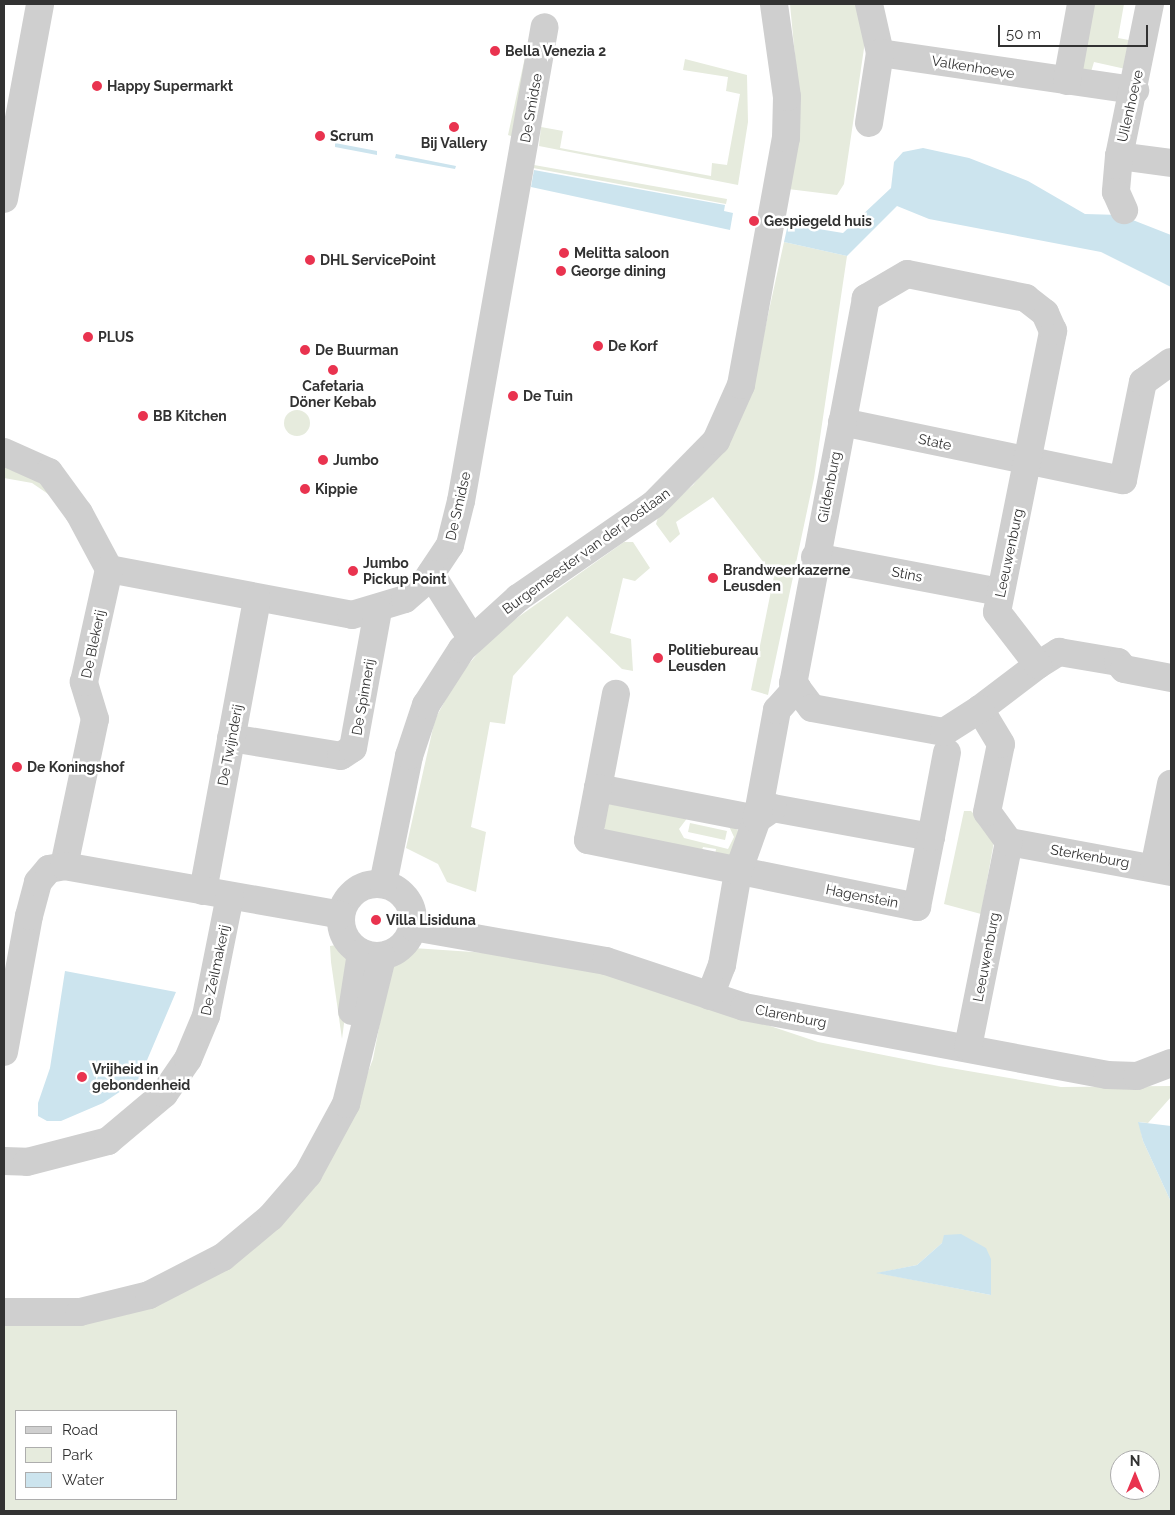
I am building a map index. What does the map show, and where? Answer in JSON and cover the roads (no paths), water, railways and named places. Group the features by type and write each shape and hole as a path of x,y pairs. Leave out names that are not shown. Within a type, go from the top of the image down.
{"street":[{"path":"4,199 40,4"},
{"name":"Burgemeester van der Postlaan","path":"382,884 409,756 426,705 472,639 518,598 653,505 716,441 740,385 786,138 787,96 774,4"},
{"path":"869,4 880,53 869,122"},
{"path":"1067,81 1081,4"},
{"name":"Uilenhoeve","path":"1150,4 1135,90 1119,156 1171,163"},
{"name":"De Smidse","path":"109,569 257,599 352,615 378,611 405,599 431,574 450,545 465,487 545,26"},
{"name":"Valkenhoeve","path":"880,53 1135,90"},
{"path":"1119,156 1116,192 1124,210"},
{"name":"Gildenburg","path":"797,688 794,683 815,557 866,298 907,274 1026,298 1045,313 1053,331"},
{"name":"Leeuwenburg","path":"1038,665 997,612 1053,331"},
{"name":"State","path":"842,422 1123,480 1143,382 1171,362"},
{"path":"4,452 49,472 79,513 109,569"},
{"name":"Stins","path":"815,557 1000,592"},
{"name":"De Blekerij","path":"64,866 95,719 84,682 109,569"},
{"path":"431,574 472,639"},
{"name":"De Twijnderij","path":"202,891 257,599"},
{"name":"De Spinnerij","path":"232,738 341,756 353,748 378,611"},
{"path":"710,996 722,965 738,872 757,819 777,710 797,688 812,708 944,732 980,709 1038,665 1059,652 1118,662 1124,669 1171,678"},
{"name":"Hagenstein","path":"616,694 588,840 917,907 947,752"},
{"path":"980,709 1001,744 987,812 1009,842"},
{"path":"1163,870 1171,784"},
{"path":"598,788 757,819 773,808 931,837"},
{"name":"Leeuwenburg","path":"968,1047 1009,842"},
{"name":"Sterkenburg","path":"1009,842 1163,870"},
{"path":"4,1052 29,916 38,882 50,869 64,866 341,915"},
{"path":"382,884 407,899 413,927 407,941 371,955 344,937 341,915 355,891 382,884"},
{"name":"De Zeilmakerij","path":"4,1161 27,1162 108,1141 164,1094 188,1059 206,1016 230,896"},
{"name":"Clarenburg","path":"413,927 606,961 744,1007 968,1047 1107,1075 1137,1076 1171,1063"},
{"path":"4,1300 73,1300 129,1289 187,1264 255,1216 300,1162 328,1111 371,955"},
{"path":"4,1312 80,1312 149,1295 209,1266 271,1217 308,1174 346,1104 371,955"}],"water":[{"path":"335,143 377,151 377,155 335,147"},
{"path":"923,148 969,158 1028,181 1085,214 1120,215 1171,235 1171,287 1101,252 929,219 897,206 847,256 784,242 788,224 843,233 891,188 894,162 903,152"},
{"path":"396,154 456,166 455,169 395,158"},
{"path":"534,170 725,205 724,211 733,213 730,230 531,187"},
{"path":"65,971 176,992 139,1079 103,1103 61,1121 47,1121 38,1116 38,1103 50,1068"},
{"path":"1138,1122 1171,1126 1171,1202 1143,1141"},
{"path":"961,1234 986,1248 991,1259 991,1295 876,1273 917,1265 942,1243 944,1235"}],"place":[{"name":"Bella Venezia 2","path":"495,51"},
{"name":"Happy Supermarkt","path":"97,86"},
{"name":"Bij Vallery","path":"454,127"},
{"name":"Scrum","path":"320,136"},
{"name":"Gespiegeld huis","path":"754,221"},
{"name":"Melitta saloon","path":"564,253"},
{"name":"DHL ServicePoint","path":"310,260"},
{"name":"George dining","path":"561,271"},
{"name":"PLUS","path":"88,337"},
{"name":"De Korf","path":"598,346"},
{"name":"De Buurman","path":"305,350"},
{"name":"Cafetaria Döner Kebab","path":"333,370"},
{"name":"De Tuin","path":"513,396"},
{"name":"BB Kitchen","path":"143,416"},
{"name":"Jumbo","path":"323,460"},
{"name":"Kippie","path":"305,489"},
{"name":"Jumbo Pickup Point","path":"353,571"},
{"name":"Brandweerkazerne Leusden","path":"713,578"},
{"name":"Politiebureau Leusden","path":"658,658"},
{"name":"De Koningshof","path":"17,767"},
{"name":"Villa Lisiduna","path":"376,920"},
{"name":"Vrijheid in gebondenheid","path":"82,1077"}]}
